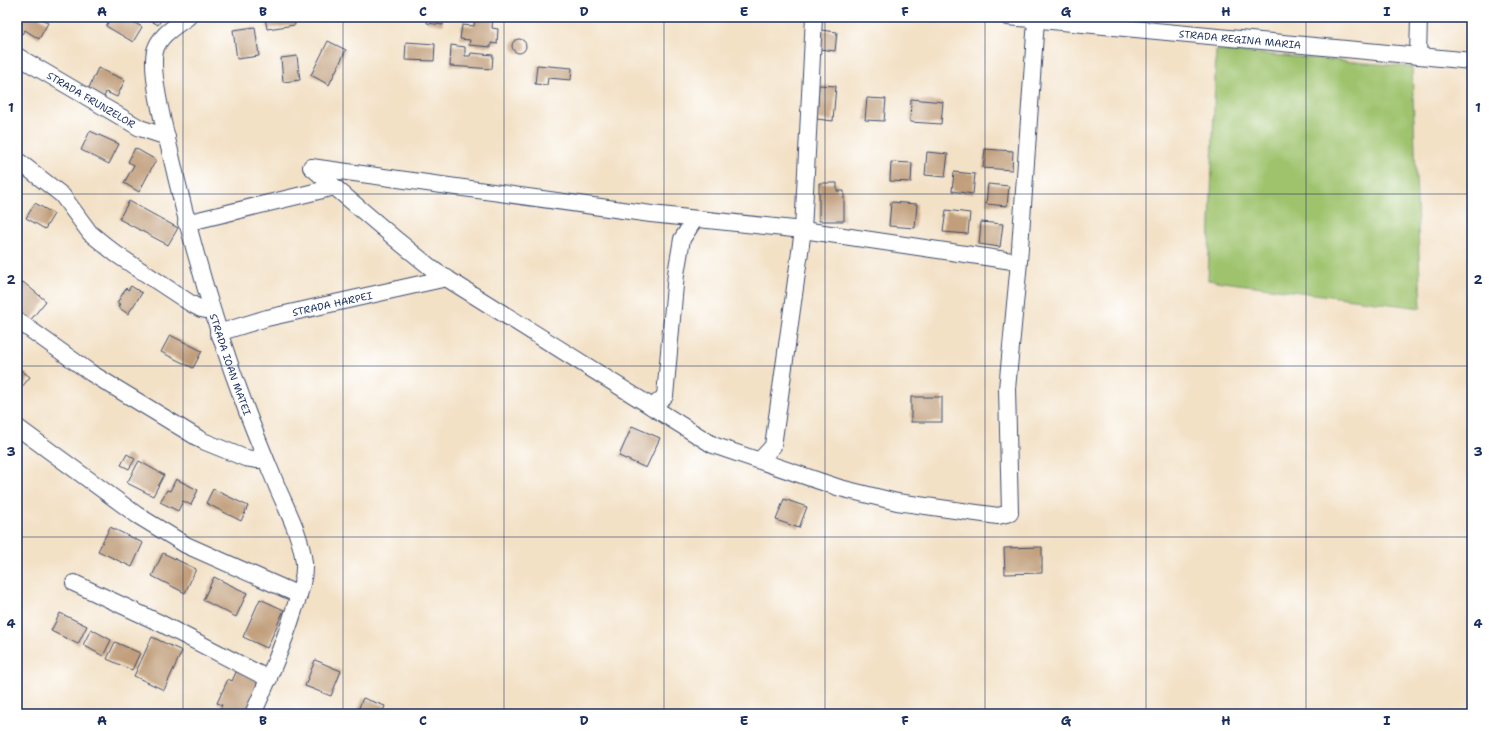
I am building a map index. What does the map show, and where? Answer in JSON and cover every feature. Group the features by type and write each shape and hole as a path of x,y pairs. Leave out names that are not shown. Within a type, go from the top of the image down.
{"street":[{"name":"STRADA IOAN MATEI","path":"188,17 166,34 156,49 154,60 167,137 186,223 210,310 265,458 301,545 304,564 303,579 299,595 283,645 252,714"},
{"path":"760,460 773,446 803,230 814,17"},
{"name":"STRADA REGINA MARIA","path":"1008,17 1472,61"},
{"path":"1418,56 1419,17"},
{"path":"1019,262 803,230 695,219 311,167 398,241 448,278 713,445 840,488 897,502 998,516 1010,513 1007,389 1019,262 1036,20"},
{"name":"STRADA FRUNZELOR","path":"17,56 140,128 167,137"},
{"path":"17,160 62,195 90,233 116,254 190,303 201,309 210,310"},
{"path":"186,223 335,188"},
{"path":"652,407 665,396 676,274 682,239 695,219"},
{"name":"STRADA HARPEI","path":"218,333 267,318 448,278"},
{"path":"17,320 91,373 203,441 245,458 258,460 265,458"},
{"path":"17,427 137,515 186,545 299,595"},
{"path":"74,583 160,623 268,679"}],"green space":[{"path":"1216,50 1412,67 1421,308 1208,280"}],"building":[{"path":"22,17 39,17 48,23 39,39 25,30 22,34 17,31 17,25"},
{"path":"111,17 125,17 142,27 133,42 106,26"},
{"path":"145,17 160,17 162,18 158,25"},
{"path":"265,17 294,17 295,25 267,29"},
{"path":"316,17 331,17 330,21"},
{"path":"427,17 443,17 443,25 427,23"},
{"path":"475,17 493,18 492,28 498,29 497,44 491,43 491,47 469,45 470,40 460,39 462,25 474,26"},
{"path":"255,27 259,56 237,59 233,30"},
{"path":"821,30 837,32 835,51 819,49"},
{"path":"516,39 522,39 526,43 526,49 522,53 516,53 512,49 512,43"},
{"path":"328,41 346,50 329,85 311,75"},
{"path":"406,42 435,44 434,61 405,60"},
{"path":"451,45 465,47 465,56 470,56 471,53 493,55 492,69 450,66"},
{"path":"297,56 300,80 283,82 281,58"},
{"path":"537,65 572,68 571,80 548,78 547,85 535,84"},
{"path":"98,68 125,80 117,97 106,92 103,100 87,92"},
{"path":"819,85 836,86 833,121 817,119"},
{"path":"867,98 886,99 884,121 865,120"},
{"path":"911,99 943,102 941,124 910,122"},
{"path":"90,131 119,144 109,164 81,150"},
{"path":"135,148 156,160 139,192 124,183 134,165 128,162"},
{"path":"985,149 1013,151 1012,170 983,168"},
{"path":"927,152 948,154 945,177 925,175"},
{"path":"891,162 912,163 911,182 890,181"},
{"path":"954,172 975,174 973,194 952,191"},
{"path":"819,183 837,183 837,191 844,191 844,221 819,221"},
{"path":"988,184 1009,186 1007,206 986,204"},
{"path":"129,201 178,228 168,245 119,219"},
{"path":"891,202 917,204 915,228 889,226"},
{"path":"35,203 54,214 45,229 26,218"},
{"path":"946,210 970,213 968,234 943,232"},
{"path":"981,222 1003,224 1000,247 979,244"},
{"path":"23,282 46,301 29,322 17,312 19,305 17,304 17,289"},
{"path":"131,286 142,293 128,314 118,307 120,304 117,303 126,288 128,290"},
{"path":"170,335 202,351 193,368 161,352"},
{"path":"17,367 30,377 17,393"},
{"path":"911,397 942,397 942,422 911,422"},
{"path":"632,426 660,438 646,468 619,456"},
{"path":"127,454 135,459 129,469 121,465"},
{"path":"139,461 164,475 153,496 127,483"},
{"path":"176,479 198,490 191,505 183,501 178,511 160,502 167,490 170,491"},
{"path":"213,489 248,506 241,521 206,503"},
{"path":"784,499 807,507 799,528 776,520"},
{"path":"110,527 143,543 132,567 98,551"},
{"path":"1042,547 1042,573 1005,574 1004,548"},
{"path":"163,553 196,569 185,593 152,576"},
{"path":"214,577 247,593 236,617 203,600"},
{"path":"260,599 284,610 267,648 243,637"},
{"path":"60,613 87,626 78,644 51,631"},
{"path":"91,629 111,640 103,656 83,645"},
{"path":"152,637 182,651 164,690 134,676"},
{"path":"115,642 140,653 132,670 107,659"},
{"path":"315,660 341,671 331,696 305,686"},
{"path":"237,670 261,681 250,714 218,714 222,705 217,703 228,679 232,681"},
{"path":"363,698 385,706 382,714 358,710"}]}
